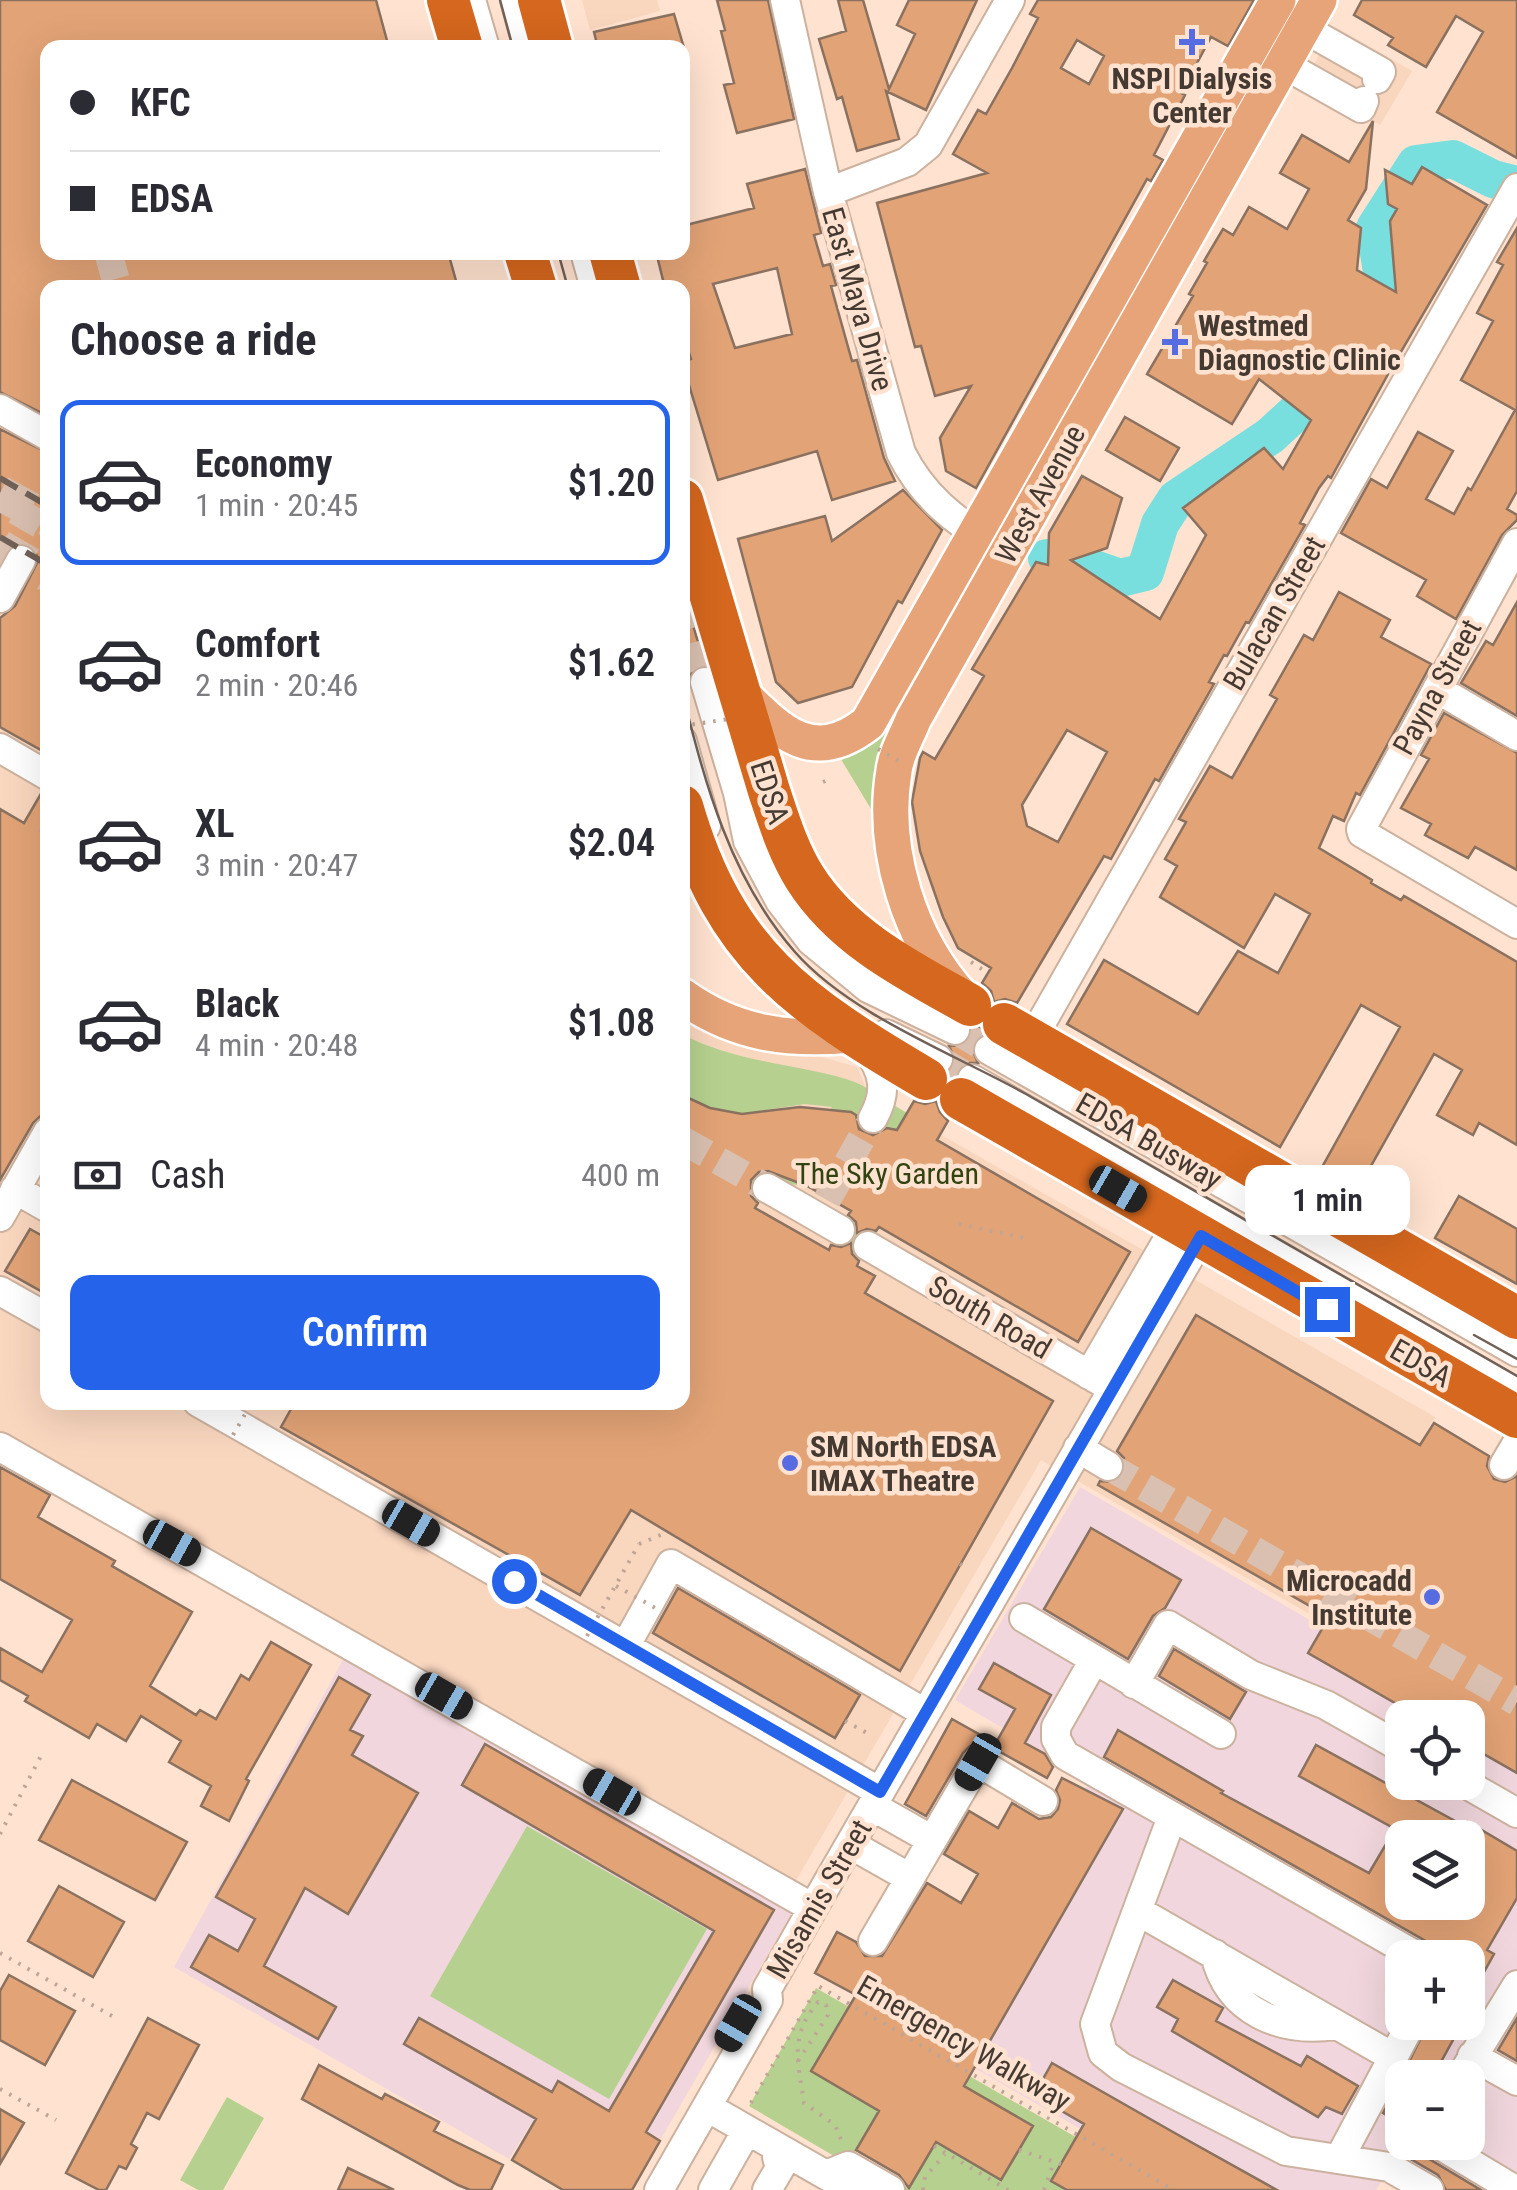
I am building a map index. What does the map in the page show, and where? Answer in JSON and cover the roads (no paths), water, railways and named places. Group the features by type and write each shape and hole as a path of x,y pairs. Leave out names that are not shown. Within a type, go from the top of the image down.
{"highway":[{"path":"448,0 460,40"},
{"path":"539,0 550,40"},
{"name":"EDSA","path":"690,537 724,696 803,875 834,916 990,1030 1517,1318"},
{"name":"EDSA","path":"690,828 712,888 742,938 774,974 855,1037 949,1079 1194,1231 1517,1418"},
{"path":"1194,1231 1221,1237 1517,1409"}],"main road":[{"name":"West Avenue","path":"724,696 802,741 840,741 868,723 1278,0"},
{"name":"West Avenue","path":"990,1030 937,964 910,910 890,829 894,766 914,720 1007,552 1311,14"},
{"path":"690,1001 726,1022 762,1034 855,1037"}],"street":[{"path":"472,0 483,40"},
{"path":"515,0 526,40"},
{"name":"East Maya Drive","path":"785,0 828,192 901,453 912,475 948,514 1007,552"},
{"path":"828,192 908,162 928,144 1010,0"},
{"path":"1283,64 1355,82 1311,14"},
{"name":"Bulacan Street","path":"990,1030 1515,192"},
{"path":"0,409 40,432"},
{"name":"Payna Street","path":"1515,552 1362,824 1362,833 1517,924"},
{"path":"0,598 21,560"},
{"path":"1436,689 1517,736"},
{"path":"0,748 40,771"},
{"name":"EDSA Busway","path":"690,767 717,855 743,906 770,946 804,981 850,1016 949,1079 1517,1393"},
{"name":"EDSA Busway","path":"990,1030 1517,1352"},
{"path":"855,1037 878,1064 883,1079 882,1099 872,1118"},
{"path":"0,1217 40,1146"},
{"path":"767,1188 828,1216"},
{"path":"16,1190 40,1204"},
{"name":"Misamis Street","path":"651,2186 703,2114 768,2000 768,1989 813,1908 1078,1448 1101,1382 1194,1231"},
{"name":"South Road","path":"868,1246 1101,1382"},
{"path":"0,1291 40,1314"},
{"path":"214,1410 626,1645 876,1799 932,1840"},
{"path":"0,1433 331,1618 338,1641"},
{"path":"0,1447 136,1533 338,1641 474,1721 813,1908"},
{"path":"1078,1448 1108,1466"},
{"path":"626,1645 672,1564 925,1713"},
{"path":"982,1614 1020,1626 1094,1660 1221,1734"},
{"path":"1134,1684 1168,1624 1251,1675 1326,1705 1385,1738"},
{"path":"1094,1660 1056,1727 1061,1751 1070,1760 1388,1940"},
{"path":"873,1941 978,1762 1043,1800"},
{"path":"1485,1794 1517,1813"},
{"path":"1172,1817 1095,2024 1103,2053 1121,2067 1286,2151 1389,2167 1429,2190"},
{"path":"850,1844 910,1878"},
{"path":"1138,1910 1394,2056"},
{"path":"1470,2060 1517,1985"},
{"name":"Misamis Street","path":"651,2186 756,1994 768,1989"},
{"path":"1339,2160 1402,2040"},
{"path":"1485,2073 1517,2082"},
{"path":"703,2114 852,2190"},
{"path":"713,2190 746,2137"},
{"path":"1461,2160 1496,2185"},
{"path":"805,2166 848,2166 890,2190"}],"waterway":[{"path":"1380,331 1390,322 1375,228 1416,164 1453,159 1493,179 1517,185"},
{"path":"1047,558 1071,561 1120,578 1145,572 1160,524 1176,499 1270,436 1334,377"}],"tunnel":[{"path":"110,260 116,280"},
{"path":"0,493 40,515"},
{"path":"0,566 40,496"},
{"path":"0,547 40,570"},
{"path":"690,630 705,682"},
{"path":"955,1030 989,1050"},
{"path":"938,1059 972,1079"},
{"path":"827,1200 873,1118"},
{"path":"690,1145 767,1188"},
{"path":"1108,1466 1517,1702"}],"tram line":[{"path":"500,0 511,40"},
{"path":"560,260 566,280"},
{"path":"690,721 711,796 737,862 772,923 817,974 873,1014 1026,1094 1517,1376"},
{"path":"1474,1335 1517,1359"}],"railway":[{"path":"0,478 40,501"},
{"path":"0,537 40,560"}],"place":[{"name":"NSPI Dialysis Center","path":"1192,42"},
{"name":"Westmed Diagnostic Clinic","path":"1175,342"},
{"name":"SM North EDSA IMAX Theatre","path":"790,1463"},
{"name":"Microcadd Institute","path":"1432,1597"}],"park label":[{"name":"The Sky Garden","path":"887,1173"}]}
